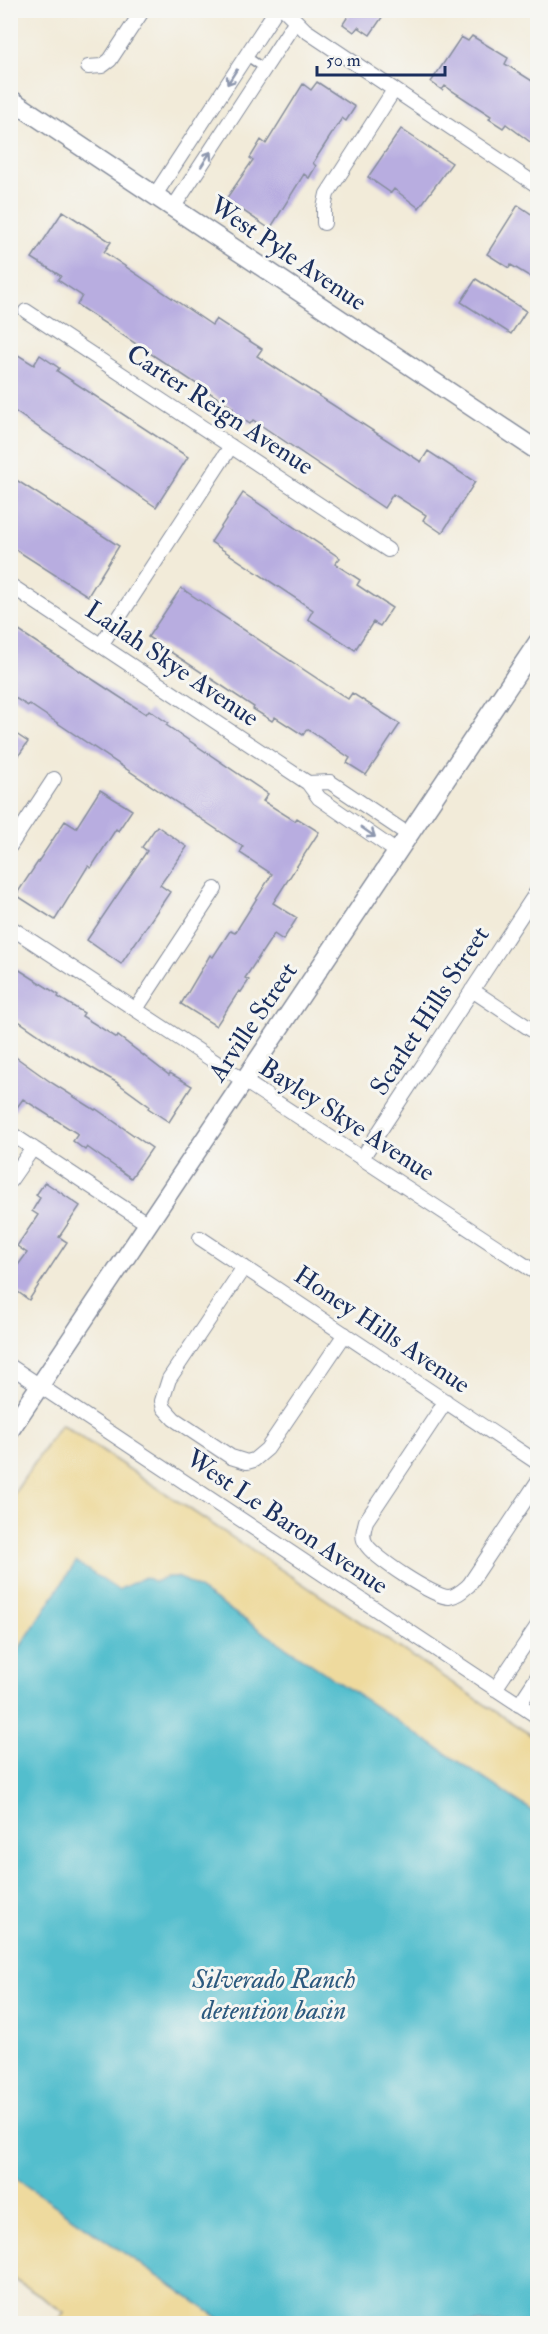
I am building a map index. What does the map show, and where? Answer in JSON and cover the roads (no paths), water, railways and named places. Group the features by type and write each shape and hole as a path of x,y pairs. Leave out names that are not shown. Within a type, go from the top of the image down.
{"street":[{"path":"88,67 102,66 110,60 143,10"},
{"path":"155,195 276,10"},
{"path":"285,10 295,22 537,186"},
{"path":"174,208 295,22"},
{"path":"324,223 327,194 394,90"},
{"name":"West Pyle Avenue","path":"10,99 537,451"},
{"name":"Carter Reign Avenue","path":"26,311 388,549"},
{"path":"101,645 231,446"},
{"name":"Lailah Skye Avenue","path":"10,585 308,783 319,798 397,852"},
{"name":"Arville Street","path":"10,1430 537,642"},
{"path":"10,846 54,779"},
{"name":"Lailah Skye Avenue","path":"308,783 330,782 409,835"},
{"path":"136,1010 215,889"},
{"name":"Scarlet Hills Street","path":"362,1158 537,890"},
{"name":"Bayley Skye Avenue","path":"10,927 537,1274"},
{"path":"472,990 537,1034"},
{"path":"10,1133 148,1224"},
{"path":"10,1181 33,1148"},
{"name":"Honey Hills Avenue","path":"200,1238 537,1462"},
{"path":"244,1267 168,1379 162,1401 168,1414 184,1426 239,1461 250,1461 262,1455 345,1334"},
{"name":"West Le Baron Avenue","path":"10,1366 537,1717"},
{"path":"446,1401 370,1514 363,1537 365,1544 375,1555 432,1593 451,1596 463,1591 537,1481"},
{"path":"495,1689 537,1625"},
{"path":"519,1705 537,1676"}],"lane":[{"path":"246,56 265,69"},
{"path":"341,813 352,797"}],"water":[{"name":"Silverado Ranch detention basin","path":"76,1562 118,1590 145,1577 155,1582 171,1577 188,1582 537,1814 537,2323 226,2323 11,2175 11,1661"}]}
